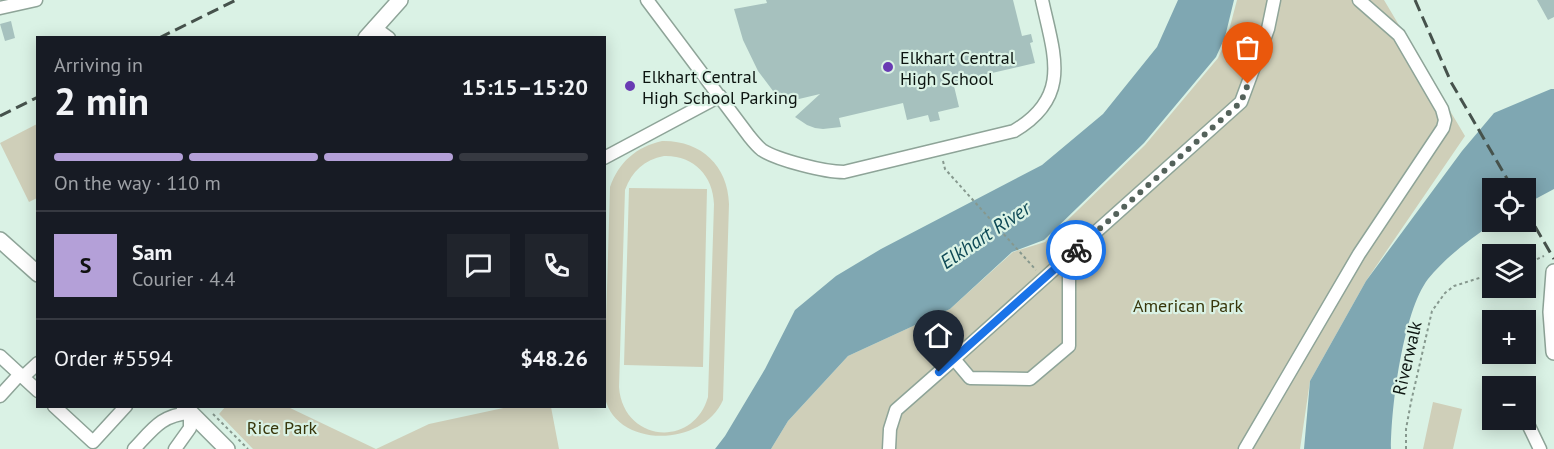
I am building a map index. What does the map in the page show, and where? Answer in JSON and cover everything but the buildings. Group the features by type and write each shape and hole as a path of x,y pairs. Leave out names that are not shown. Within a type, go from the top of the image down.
{"main road":[{"path":"370,32 400,0"},
{"path":"0,240 36,272"},
{"path":"1554,272 1551,312 1554,352"},
{"path":"190,409 227,449"}],"street":[{"path":"0,8 14,2 36,0"},
{"path":"647,0 760,149 823,170 844,172 1014,131 1028,123 1047,99 1054,84 1056,67 1042,0"},
{"path":"889,449 890,429 896,410 1241,102 1268,29 1274,0"},
{"path":"1245,449 1359,254 1443,128 1445,120 1442,109 1399,35 1359,0"},
{"path":"606,157 720,96"},
{"path":"954,359 970,378 1030,379 1069,346 1069,272 1063,262"},
{"path":"0,356 36,389"},
{"path":"0,396 21,375 36,364"},
{"path":"56,408 93,442 124,408"},
{"path":"134,449 166,418 190,409 190,428 175,449"},
{"path":"1531,430 1540,449"}],"path":[{"path":"941,150 945,169 1027,260"},
{"path":"1536,260 1544,256"},
{"name":"Riverwalk","path":"1406,449 1406,429 1411,402 1432,311 1445,293 1454,286 1482,276"},
{"path":"213,414 248,449"}],"green space":[{"name":"American Park","path":"1237,0 1384,0 1465,136 1366,281 1310,381 1300,449 771,449 788,421 848,356 950,309 1013,252 1045,242 1145,145 1218,58 1227,38"},
{"path":"36,125 36,198 29,202 0,143"},
{"path":"662,141 676,142 700,150 717,167 723,178 729,204 723,400 712,416 696,427 678,434 658,436 639,432 622,424 610,411 606,398 610,187 618,170 644,147","holes":["664,156 684,159 700,169 710,184 713,194 708,397 700,414 688,425 674,431 659,432 645,428 632,419 623,405 619,387 625,190 635,172 650,160"]},
{"path":"629,188 707,189 703,367 624,365"},
{"path":"1433,402 1462,409 1453,449 1423,449"},
{"name":"Rice Park","path":"224,408 290,408 376,449 253,449 219,414"},
{"path":"503,408 551,408 559,449 376,449 429,424"}],"water":[{"name":"Elkhart River","path":"1178,0 1234,0 1225,37 1216,57 1144,143 1044,240 1012,252 950,309 848,356 788,421 771,449 715,449 765,369 795,310 836,276 881,249 1042,165 1103,114 1157,47"},
{"path":"1554,89 1554,189 1536,199 1536,178 1482,178 1482,231 1459,248 1428,279 1419,294 1412,314 1405,336 1396,385 1391,449 1304,449 1310,381 1366,281 1462,151 1494,113"}],"railway":[{"path":"163,36 236,0"},
{"path":"1415,0 1451,82 1507,178"},
{"path":"0,116 36,98"},
{"path":"1536,228 1554,259"}],"way so far":[{"path":"1076,250 1241,102 1248,84"}],"place":[{"name":"Elkhart Central High School","path":"888,67"},
{"name":"Elkhart Central High School Parking","path":"630,86"}],"route":[{"path":"939,372 1076,250"}]}
